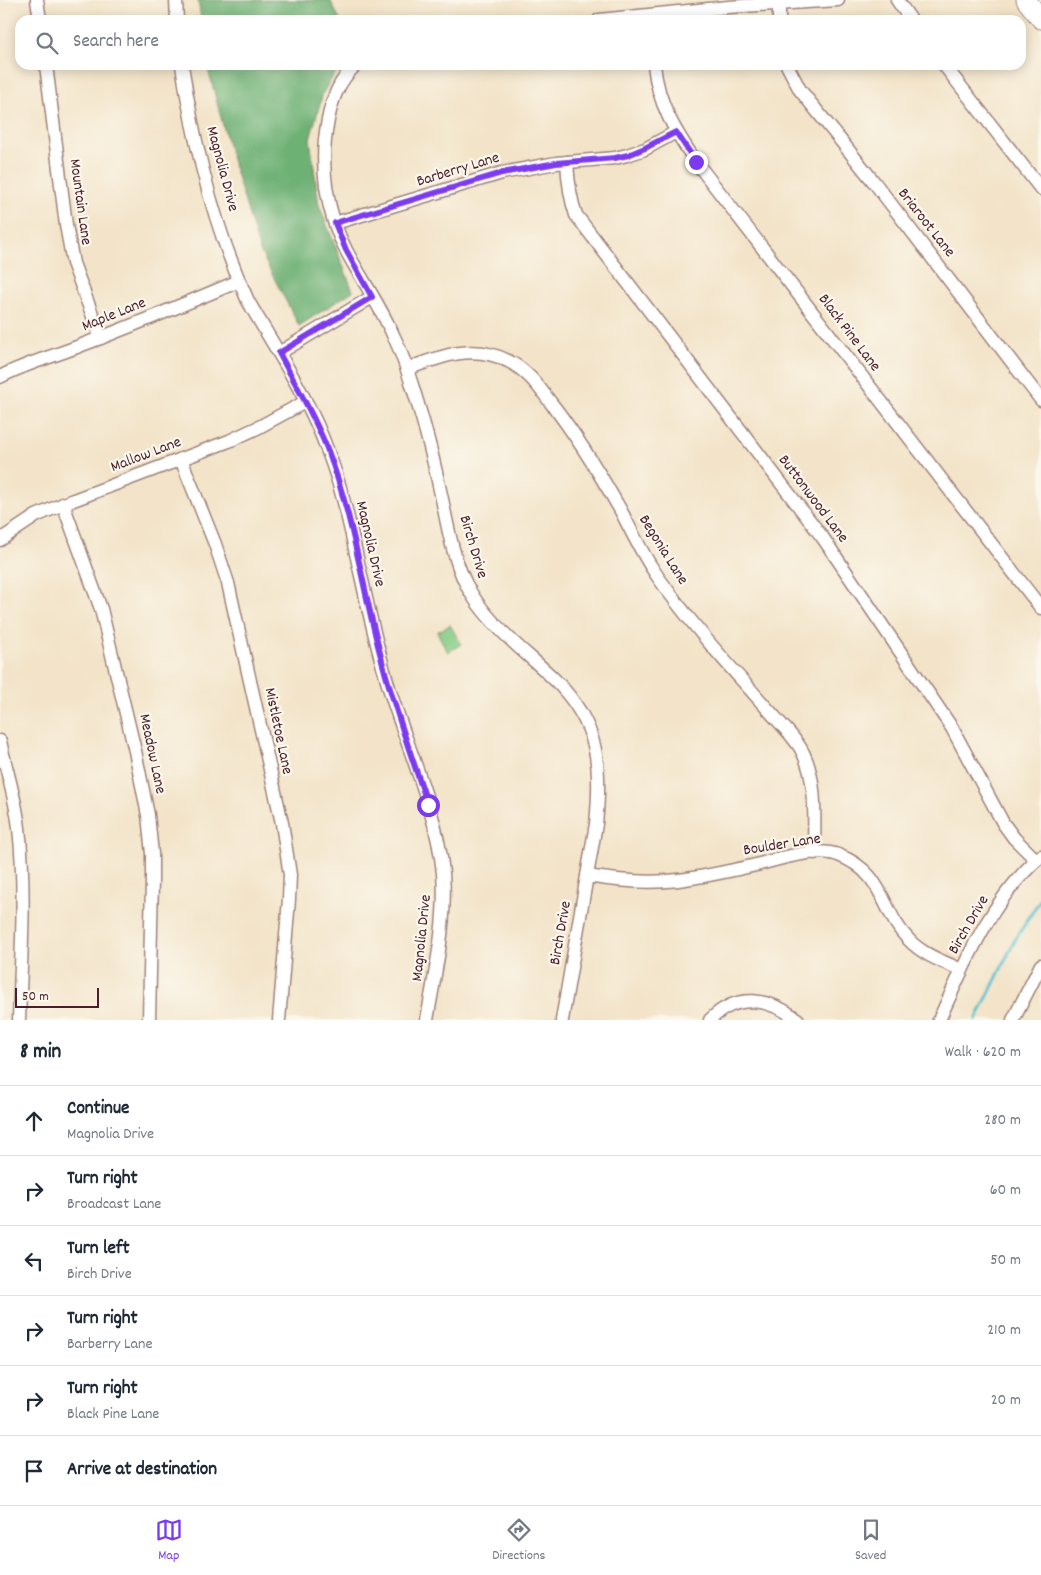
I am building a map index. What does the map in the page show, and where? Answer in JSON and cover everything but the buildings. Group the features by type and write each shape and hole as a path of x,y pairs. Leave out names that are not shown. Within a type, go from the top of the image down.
{"street":[{"path":"37,0 39,15"},
{"path":"176,0 177,15"},
{"path":"675,15 780,3 838,0"},
{"path":"897,0 908,15"},
{"path":"1026,0 1041,19"},
{"path":"779,15 780,3"},
{"name":"Mountain Lane","path":"47,70 66,225 73,263 101,338"},
{"name":"Magnolia Drive","path":"183,70 196,142 239,281 248,301 305,402 328,452 344,501 379,652 438,840 443,872 442,929 427,1020"},
{"name":"Birch Drive","path":"351,70 342,80 336,92 326,132 325,174 335,223 346,250 395,337 407,369 429,443 450,538 466,584 482,609 497,626 557,682 574,703 590,730 595,747 600,792 588,876 562,1020"},
{"name":"Black Pine Lane","path":"655,70 661,100 676,132 696,162 1041,608"},
{"name":"Briaroot Lane","path":"790,70 800,90 868,174 1041,400"},
{"path":"948,70 1041,189"},
{"name":"Barberry Lane","path":"335,223 502,173 530,167 628,155 676,132"},
{"name":"Buttonwood Lane","path":"566,162 571,197 576,215 823,538 952,728 1003,823 1014,838 1039,858"},
{"name":"Maple Lane","path":"0,377 239,281"},
{"path":"279,353 372,297"},
{"name":"Begonia Lane","path":"407,369 461,352 482,352 511,362 537,384 579,441 658,578 708,640 790,734 801,750 810,778 813,799 814,853"},
{"name":"Mallow Lane","path":"0,540 36,516 236,437 305,402"},
{"name":"Mistletoe Lane","path":"181,459 216,544 228,583 283,832 289,867 289,899 278,1020"},
{"name":"Meadow Lane","path":"63,504 101,609 136,751 148,815 152,854 149,1020"},
{"path":"0,741 16,807 23,887 18,1020"},
{"name":"Boulder Lane","path":"588,876 629,882 670,881 814,853 832,854 861,868 879,888 898,926 909,940 932,956 962,970"},
{"name":"Birch Drive","path":"939,1020 962,970 995,909 1017,880 1039,858"},
{"path":"1013,1020 1036,987 1041,965"},
{"path":"710,1020 724,1009 735,1004 760,1001 781,1008 798,1020"}],"green space":[{"path":"198,0 330,0 338,15 200,15"},
{"path":"208,70 337,70 323,93 310,139 319,205 353,291 299,326 260,251 233,163"},
{"path":"450,625 461,644 448,652 437,632"}],"waterway":[{"path":"976,1020 1015,940 1041,898"}],"route":[{"path":"428,805 379,652 344,501 328,452 315,419 279,353 372,297 346,250 335,223 502,173 556,163 615,158 628,155 676,132 696,162"}]}
